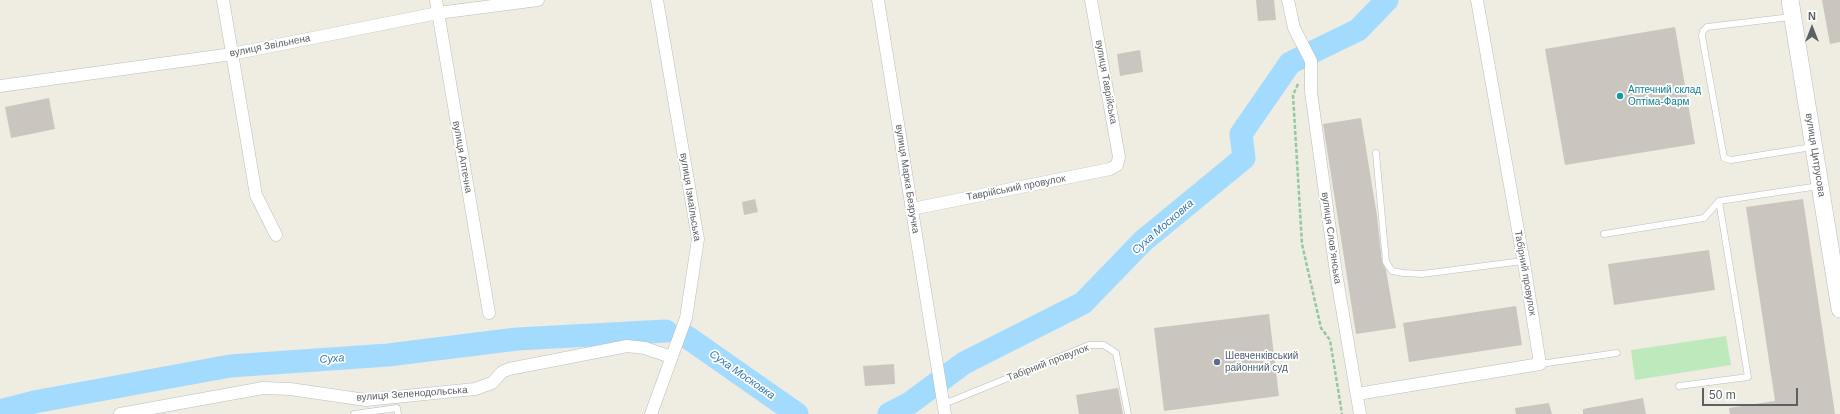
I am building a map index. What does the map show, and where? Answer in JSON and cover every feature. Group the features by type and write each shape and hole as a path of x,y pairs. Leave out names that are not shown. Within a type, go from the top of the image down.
{"street":[{"path":"223,0 256,195 276,235"},
{"name":"вулиця Аптечна","path":"436,0 489,314"},
{"name":"вулиця Звільнена","path":"0,86 232,54 438,13 538,0"},
{"name":"вулиця Ізмаїльська","path":"651,414 686,318 698,239 657,0"},
{"name":"вулиця Марка Безручка","path":"878,0 935,359 944,404"},
{"name":"вулиця Таврійська","path":"1091,0 1119,157 1118,164"},
{"name":"вулиця Слов’янська","path":"1288,0 1294,28 1311,61 1311,92 1336,273 1360,414"},
{"name":"Табірний провулок","path":"1477,0 1540,364"},
{"name":"вулиця Цитрусова","path":"1790,0 1840,309"},
{"name":"Таврійський провулок","path":"912,209 1110,169 1118,164"},
{"name":"вулиця Зеленодольська","path":"120,414 263,388 290,389 397,406 475,389 492,383 502,372 508,369 627,346 645,348 671,357"},
{"path":"1357,394 1540,364"}],"lane":[{"path":"1793,17 1707,27 1703,31 1702,36 1724,158 1731,160 1813,147"},
{"path":"1376,153 1386,262 1392,271 1403,274 1422,274 1523,262"},
{"path":"1604,234 1704,218 1719,200 1820,186"},
{"path":"1679,386 1748,377 1719,200"},
{"name":"Табірний провулок","path":"944,404 1089,345 1104,344 1116,353 1128,414"},
{"path":"1540,364 1617,353"},
{"path":"354,414 397,406"}],"path":[{"path":"1300,78 1293,95 1302,244 1322,328 1330,340 1342,414"}],"green space":[{"path":"1726,336 1731,365 1635,380 1631,350"}],"building":[{"path":"1256,0 1274,0 1276,20 1258,21"},
{"path":"1822,0 1840,0 1840,42 1830,44"},
{"name":"Аптечний склад Оптіма-Фарм","path":"1675,27 1695,144 1565,165 1545,49"},
{"path":"1140,50 1143,72 1120,76 1117,54"},
{"path":"49,98 55,129 11,138 5,107"},
{"path":"1361,118 1377,216 1382,262 1386,270 1396,328 1356,334 1323,124"},
{"path":"755,199 758,212 744,215 742,202"},
{"path":"1803,199 1835,414 1730,414 1729,408 1775,401 1746,207"},
{"path":"1709,250 1715,290 1614,305 1608,264"},
{"path":"1516,306 1522,345 1409,362 1403,323"},
{"name":"Шевченківський районний суд","path":"1269,314 1279,396 1164,411 1154,328"},
{"path":"894,364 895,384 865,386 863,366"},
{"path":"1118,388 1123,414 1079,414 1076,395"},
{"path":"1643,398 1646,414 1583,414 1583,409"},
{"path":"1549,403 1552,414 1516,414 1515,408"}],"waterway":[{"name":"Суха Московка","path":"889,414 910,403 964,363 1083,303 1143,241 1244,158 1241,134 1290,63 1358,30 1387,0"},
{"name":"Суха","path":"0,411 34,402 230,366 388,355 517,339 666,331"},
{"name":"Суха Московка","path":"687,337 797,414"}],"place":[{"name":"Аптечний склад Оптіма-Фарм","path":"1620,96"},
{"name":"Шевченківський районний суд","path":"1217,362"}]}
